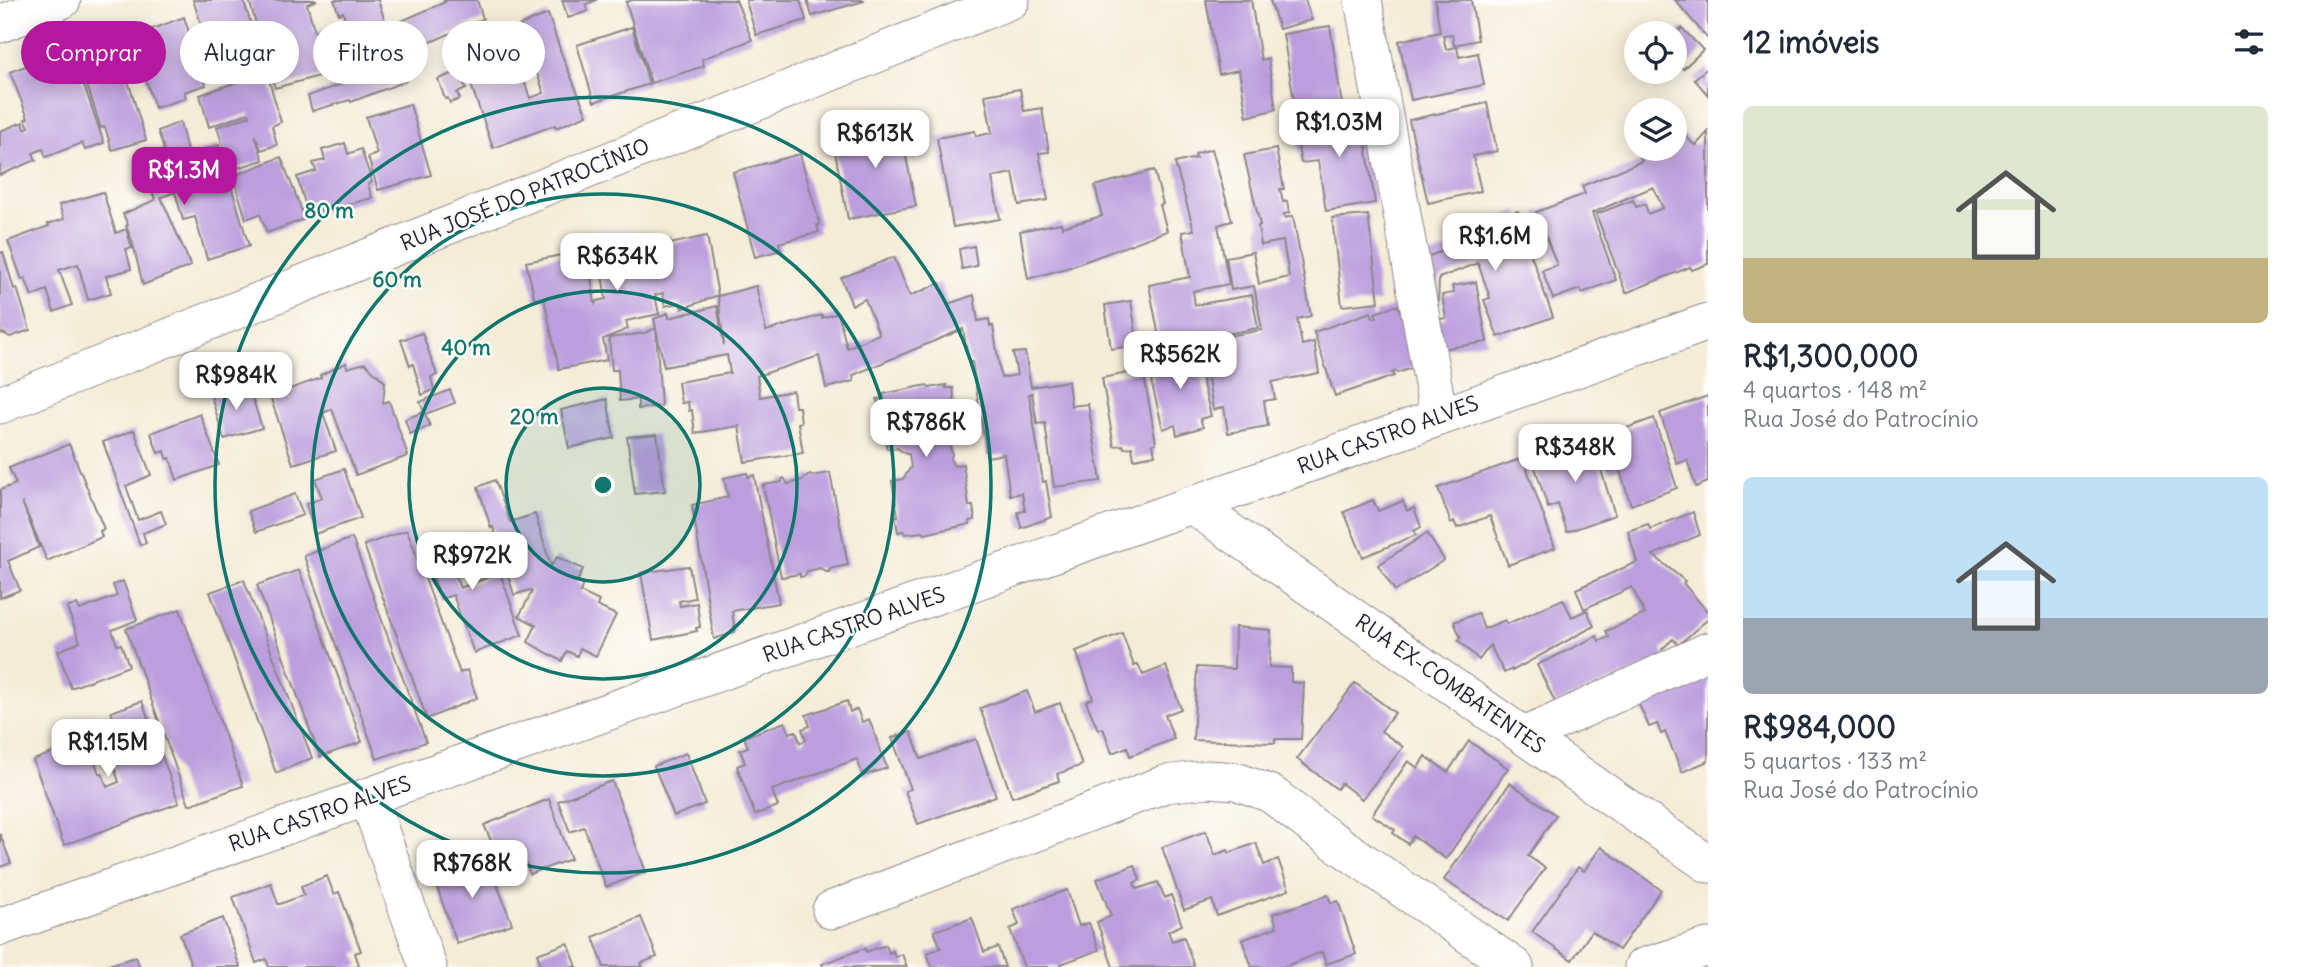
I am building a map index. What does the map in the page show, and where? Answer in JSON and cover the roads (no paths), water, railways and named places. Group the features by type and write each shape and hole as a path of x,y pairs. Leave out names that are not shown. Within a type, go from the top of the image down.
{"street":[{"path":"0,24 62,0"},
{"name":"RUA JOSÉ DO PATROCÍNIO","path":"0,405 1011,0"},
{"path":"1363,0 1439,417"},
{"name":"RUA CASTRO ALVES","path":"0,927 1708,322"},
{"name":"RUA EX-COMBATENTES","path":"1192,505 1708,864"},
{"path":"1525,736 1708,651"},
{"path":"831,910 1164,784 1208,779 1236,781 1271,794 1315,828 1515,967"},
{"path":"368,797 428,967"},
{"path":"1643,967 1708,947"}]}
